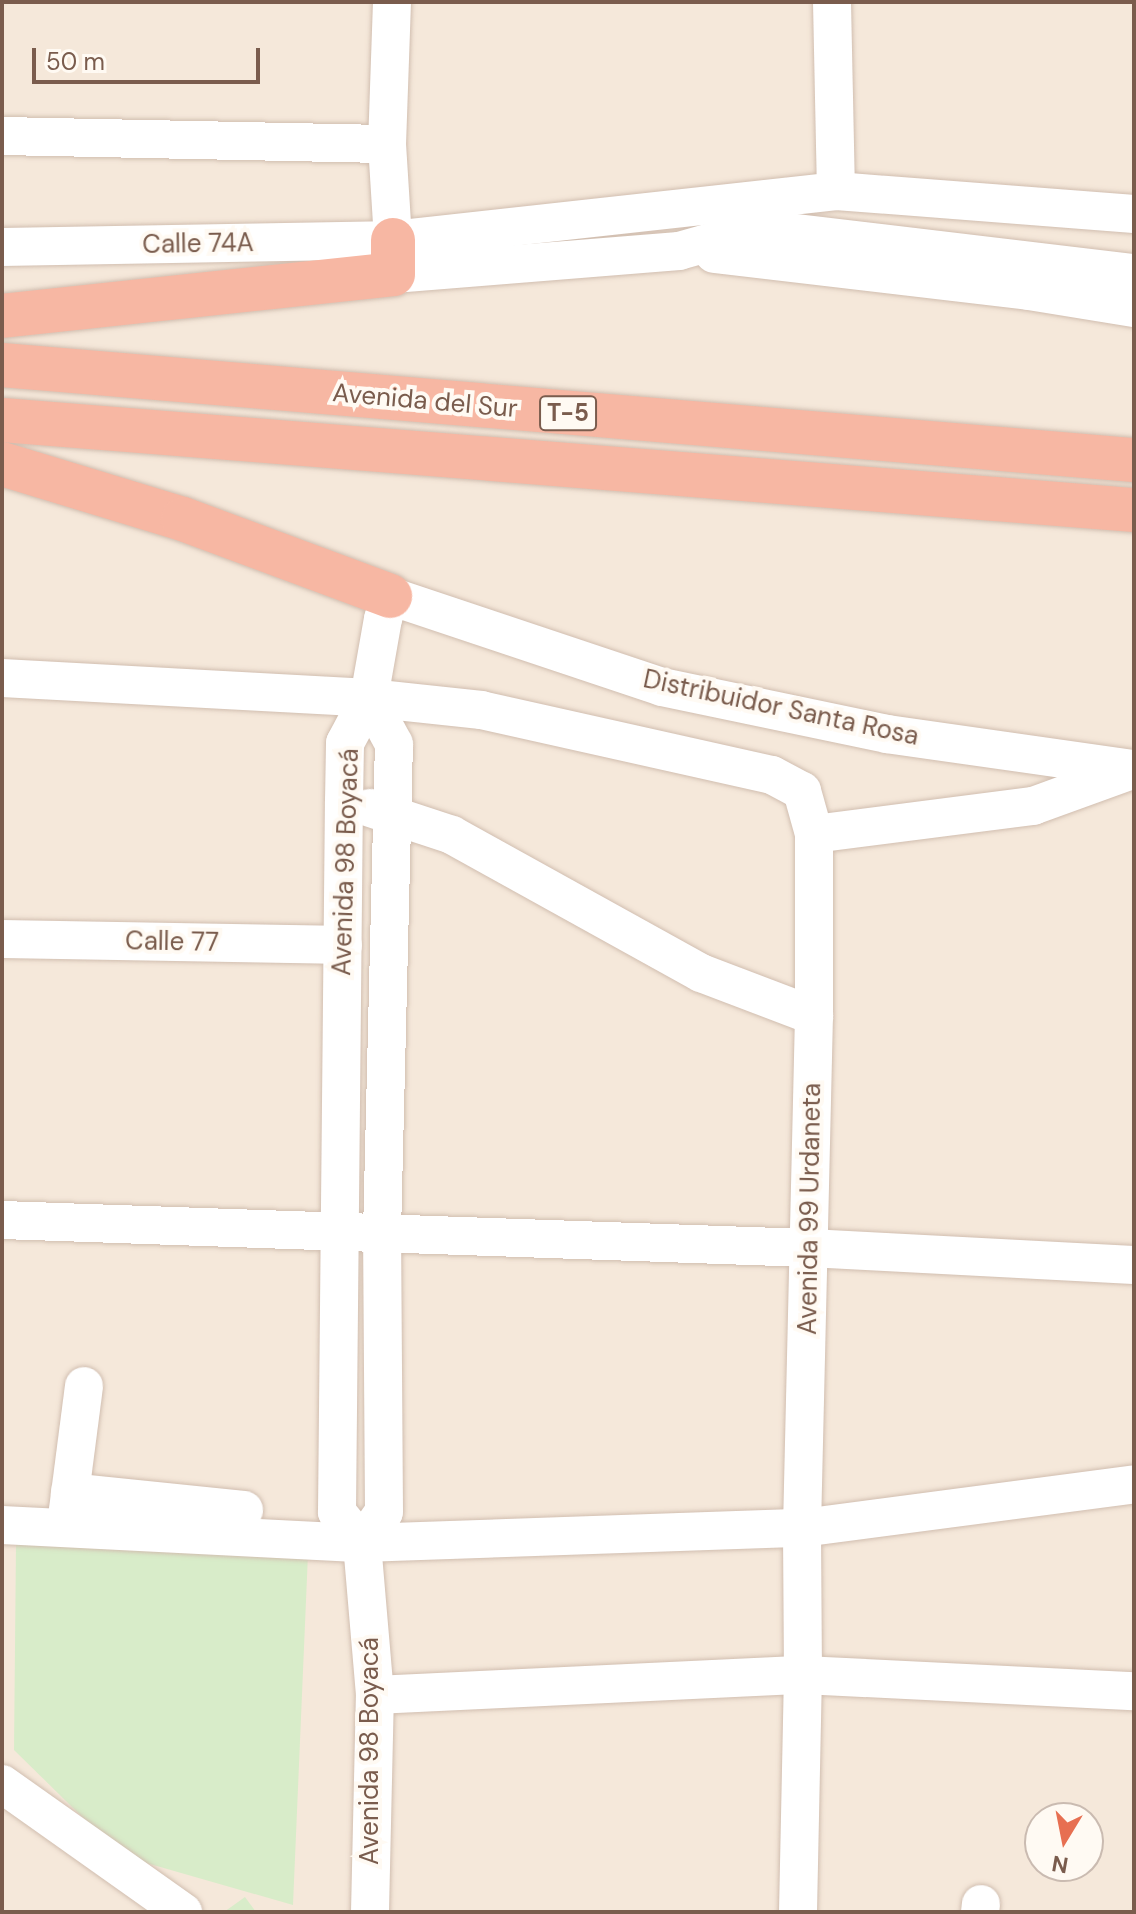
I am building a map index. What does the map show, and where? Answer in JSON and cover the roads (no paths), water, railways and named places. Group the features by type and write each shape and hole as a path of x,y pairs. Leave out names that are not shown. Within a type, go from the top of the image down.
{"highway":[{"path":"2,316 393,257"},
{"name":"Avenida del Sur","path":"2,365 1134,460"},
{"name":"Avenida del Sur","path":"2,420 1134,510"},
{"path":"2,464 183,519 390,596"}],"street":[{"path":"392,2 387,144 393,257"},
{"path":"832,2 836,191"},
{"path":"2,136 387,144"},
{"path":"393,257 836,191 1134,214"},
{"path":"679,251 732,236 780,231 1134,273"},
{"name":"Calle 74A","path":"2,247 393,257"},
{"path":"393,257 679,251 1029,291 1134,308"},
{"path":"369,698 390,596"},
{"name":"Distribuidor Santa Rosa","path":"390,596 662,687 887,734 1134,769"},
{"name":"Avenida 99 Urdaneta","path":"2,678 369,698 481,710 772,775 802,791 814,834 814,1016 802,1528 803,1675 798,1912"},
{"name":"Avenida 98 Boyacá","path":"369,698 345,743 337,1512 362,1543 375,1695 370,1912"},
{"name":"Avenida 98 Boyacá","path":"362,1543 384,1512 382,1233 394,744 369,698"},
{"path":"814,834 1033,806 1134,769"},
{"path":"344,801 452,835 701,973 814,1016"},
{"name":"Calle 77","path":"2,939 343,945"},
{"path":"2,1220 809,1248 1134,1265"},
{"path":"68,1510 84,1386"},
{"path":"68,1510 362,1543 802,1528 1134,1484"},
{"path":"2,1525 68,1510 244,1510"},
{"path":"375,1695 803,1675 1134,1691"},
{"path":"2,1784 183,1912"}]}
